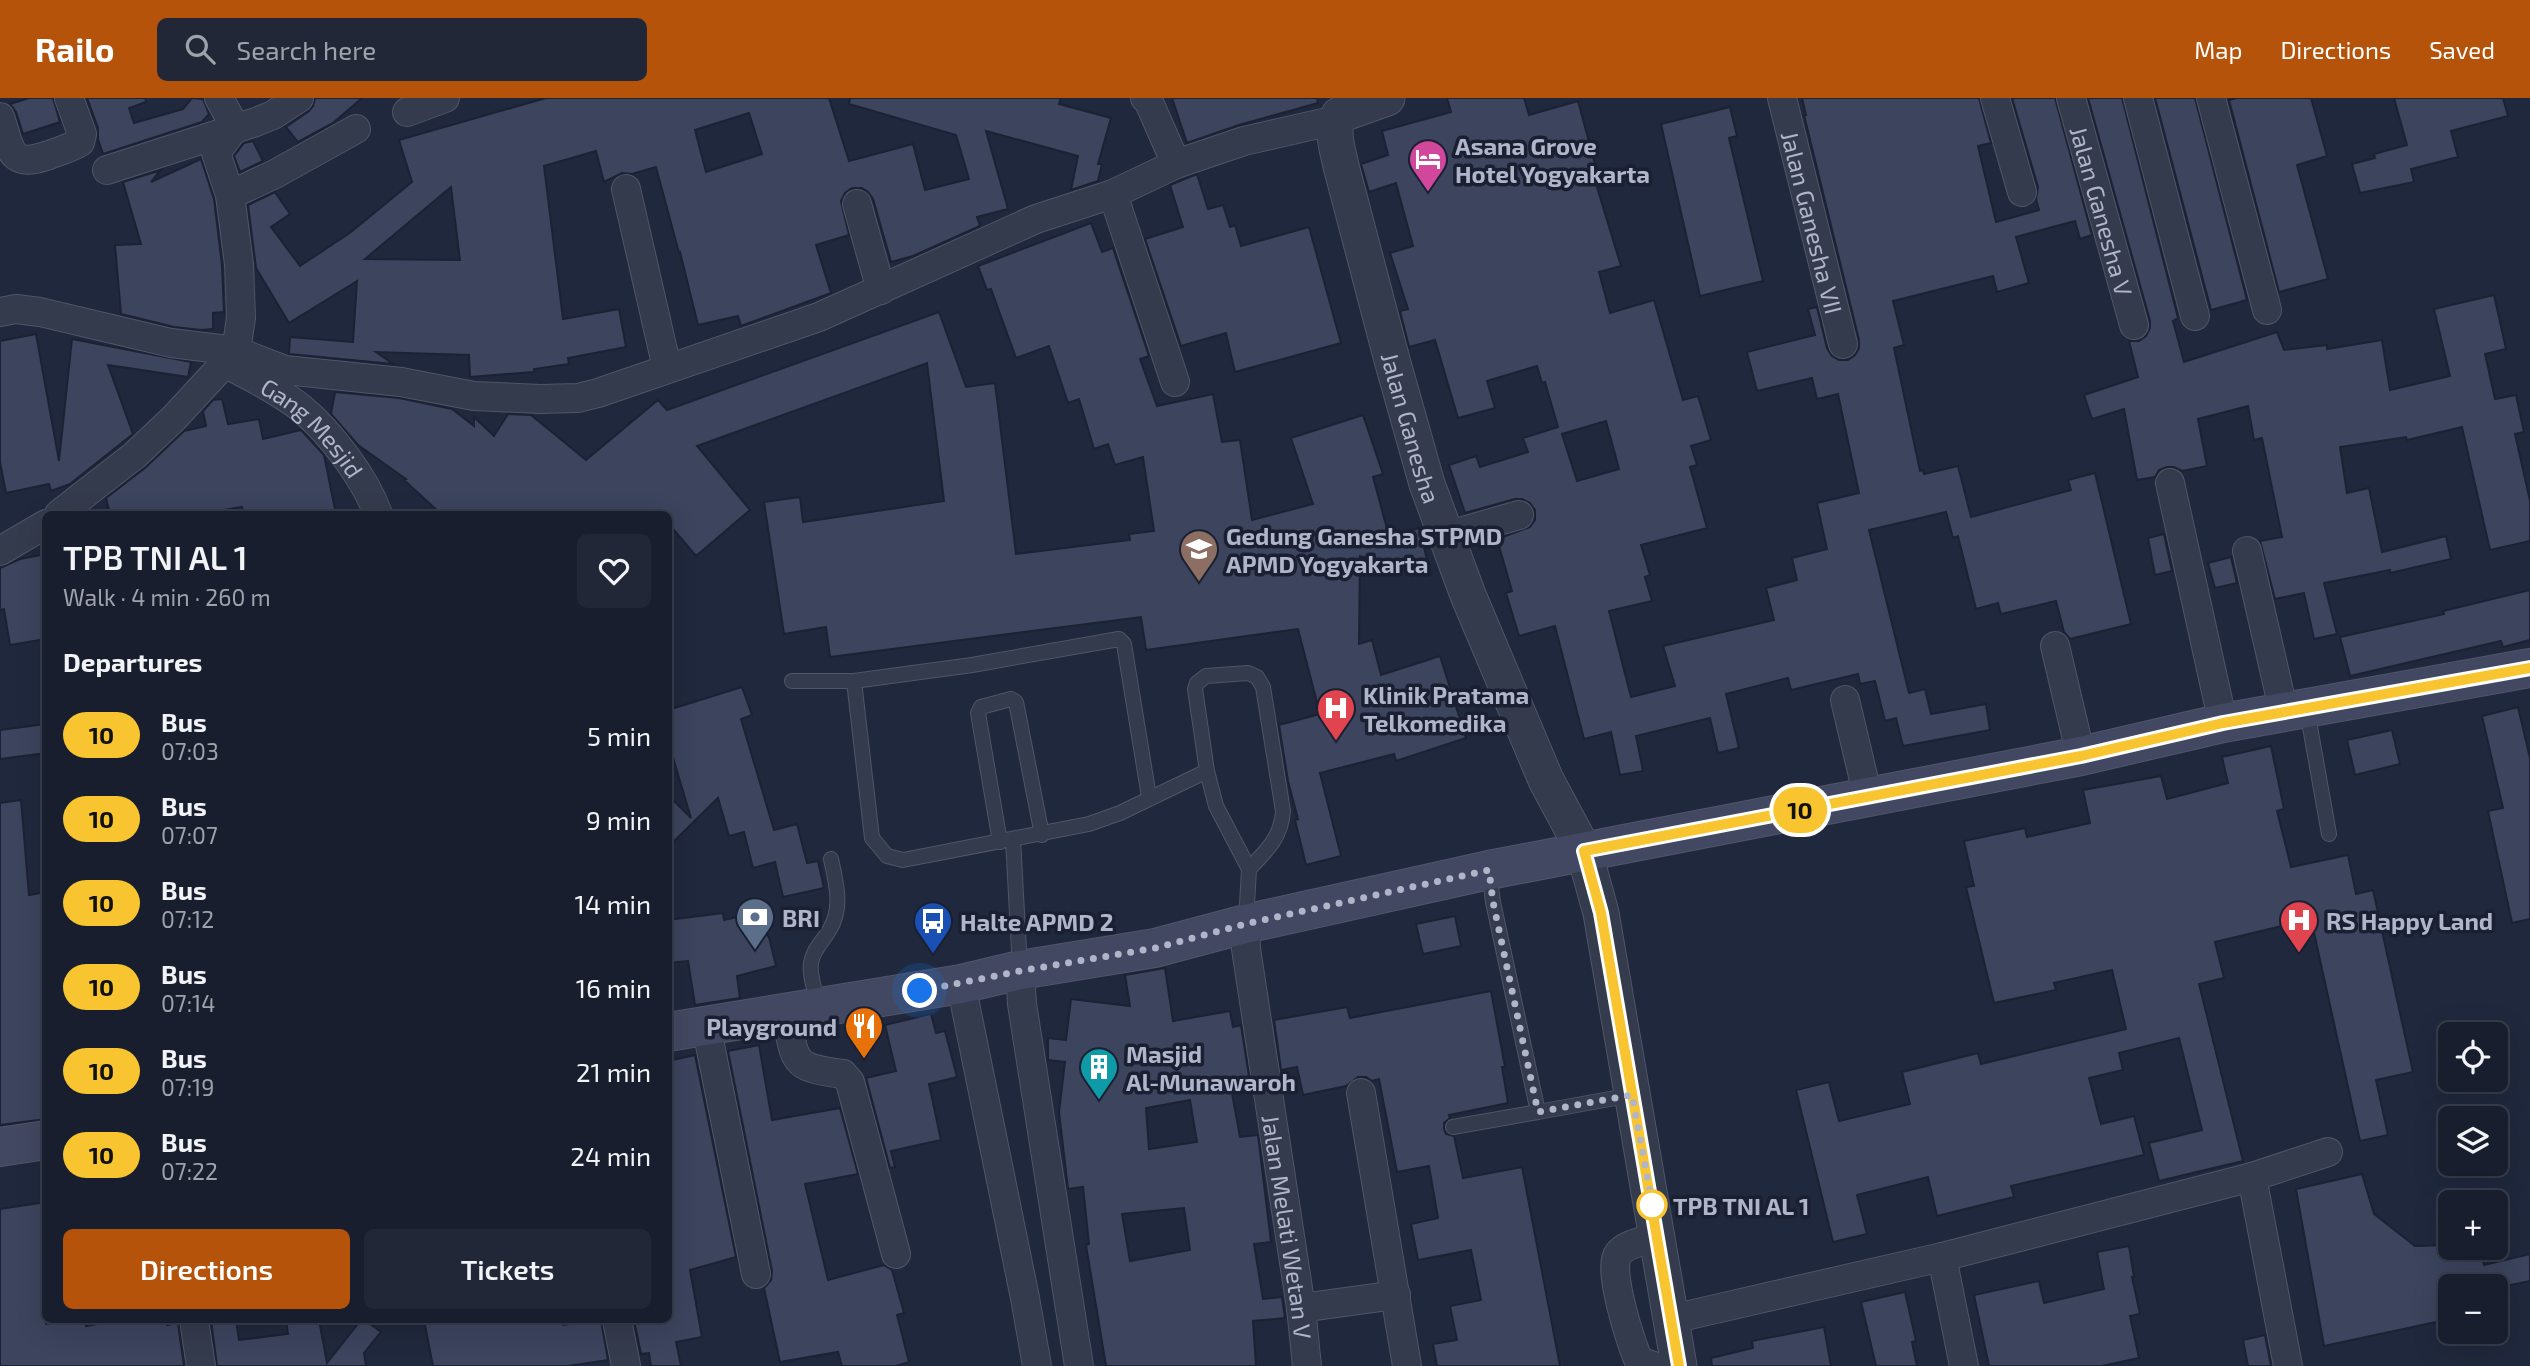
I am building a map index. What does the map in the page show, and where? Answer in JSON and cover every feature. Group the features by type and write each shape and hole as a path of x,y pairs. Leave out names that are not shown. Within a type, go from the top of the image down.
{"main road":[{"path":"672,1031 961,984 1155,948 1245,924 1489,870 2081,756 2223,723 2530,668"},
{"path":"0,1147 42,1141"}],"street":[{"path":"0,117 10,150 18,159 30,162 80,142 82,134 69,98"},
{"path":"219,98 235,127"},
{"path":"107,170 273,115 299,98"},
{"path":"407,112 445,98"},
{"path":"1145,98 1176,164"},
{"path":"0,312 16,309 40,312 285,370 401,382 474,396 578,398 819,317 1036,219 1114,194 1176,164 1244,141 1336,120 1339,115 1387,98"},
{"name":"Jalan Ganesha VII","path":"1782,98 1843,344"},
{"path":"1995,98 2022,192"},
{"name":"Jalan Ganesha V","path":"2071,98 2134,325"},
{"path":"2138,98 2195,316"},
{"path":"2211,98 2267,310"},
{"name":"Jalan Ganesha","path":"1336,120 1337,147 1357,232 1424,472 1468,595 1546,780 1584,851 1601,913 1672,1319 1677,1366"},
{"path":"63,511 135,455 231,357 241,318 240,291 230,195 216,153 235,127"},
{"path":"230,195 275,174 356,129"},
{"path":"626,190 667,368"},
{"path":"1114,194 1175,382"},
{"path":"858,204 881,290"},
{"name":"Gang Mesjid","path":"231,357 320,426 366,487 377,511"},
{"path":"2170,483 2223,723"},
{"path":"1446,536 1519,515"},
{"path":"0,551 42,526"},
{"path":"2247,551 2296,710"},
{"path":"2055,646 2081,756"},
{"path":"1845,700 1868,797"},
{"name":"Jalan Melati Wetan V","path":"1245,924 1246,949 1301,1308 1307,1366"},
{"path":"1020,971 1022,1004 1079,1366"},
{"path":"961,984 1037,1366"},
{"path":"802,1010 794,1053 802,1064 811,1070 843,1074 850,1082 896,1254"},
{"path":"706,1025 756,1274"},
{"path":"1361,1093 1408,1366"},
{"path":"1672,1319 1942,1257 2252,1177 2328,1152"},
{"path":"2252,1177 2288,1366"},
{"path":"1653,1366 1639,1361 1632,1347 1616,1277 1615,1261 1625,1248 1658,1237"},
{"path":"1942,1257 1964,1366"},
{"path":"1301,1308 1396,1295"},
{"path":"194,1323 201,1366"},
{"path":"618,1323 626,1366"}],"lane":[{"path":"792,681 854,681 1121,640 1124,644 1149,797"},
{"path":"1245,924 1249,869 1224,824 1207,771 1195,689 1197,682 1206,676 1248,673 1254,675 1264,687 1283,811 1282,826 1278,837 1249,869"},
{"path":"854,681 872,838 887,856 903,860 1089,824 1120,813 1207,771"},
{"path":"1020,971 1006,840 978,713 981,707 1011,699 1016,702 1042,835"},
{"path":"2296,710 2329,834"},
{"path":"802,1010 811,967 819,944 831,928 838,903 838,887 831,859"},
{"path":"1489,870 1493,902 1538,1112"},
{"path":"1452,1127 1632,1095"}],"building":[{"path":"29,98 53,98 60,122 23,134 16,112 10,104"},
{"path":"87,98 145,98 146,102 129,108 134,123 183,109 192,98 203,99 209,114 202,122 103,154 98,128"},
{"path":"315,98 362,98 333,123 298,142 286,127 309,111"},
{"path":"546,98 829,98 849,161 913,144 925,190 969,179 956,135 849,104 850,98 1061,98 1059,104 1111,118 1098,164 1102,164 1098,181 1071,190 1078,156 986,131 1008,209 977,217 980,226 913,256 891,262 873,199 862,188 852,188 845,193 841,201 849,235 816,245 831,293 741,326 738,316 698,325 656,167 632,174 622,173 604,182 596,151 544,166 563,319 619,309 626,347 568,358 569,364 534,369 534,372 470,377 469,355 376,352 393,364 289,354 290,337 353,342 357,281 289,323 256,268 248,205 275,192 290,214 271,227 300,266 351,232 412,182 399,140","holes":["749,113 762,154 706,172 695,130","451,187 460,260 365,259"]},
{"path":"1172,98 1317,98 1318,103 1187,143"},
{"path":"1447,98 1524,98 1529,115 1578,101 1601,186 1597,187 1621,266 1599,272 1610,313 1654,300 1683,400 1698,396 1711,440 1691,446 1697,465 1690,467 1707,528 1641,545 1650,575 1645,577 1652,601 1609,611 1631,697 1675,686 1663,646 1774,620 1766,588 1797,580 1792,558 1827,549 1817,503 1859,493 1838,394 1817,399 1812,378 1757,391 1747,352 1815,335 1808,309 1817,307 1827,348 1832,356 1839,360 1848,360 1859,348 1802,98 1979,98 1991,143 1978,146 1996,222 2039,210 2036,199 2038,187 2012,98 2055,98 2092,235 2080,239 2075,221 2016,237 2029,283 1997,292 1993,276 1893,301 1904,345 1894,348 1920,471 1923,470 1924,474 1958,466 1971,517 2071,490 2068,480 2095,473 2131,624 2070,639 2064,632 2056,601 2001,614 1998,603 1976,609 1958,536 1953,538 1946,512 1869,530 1909,693 1925,689 1931,714 1986,704 1990,730 1903,746 1896,718 1885,721 1875,681 1860,684 1858,674 1791,690 1788,678 1726,694 1739,748 1718,753 1710,718 1636,736 1643,771 1620,775 1611,732 1584,739 1555,626 1519,636 1506,593 1512,591 1497,539 1530,527 1535,520 1535,510 1530,503 1515,499 1465,513 1449,465 1476,456 1480,467 1528,452 1523,438 1558,427 1545,382 1542,383 1537,366 1487,381 1495,408 1458,418 1435,340 1409,347 1400,311 1408,309 1390,253 1413,246 1396,183 1369,192 1361,164 1388,155 1382,131 1451,112","holes":["1606,421 1619,469 1577,481 1562,434"]},
{"path":"2088,98 2122,98 2178,318 2173,321 2184,362 2277,332 2284,350 2327,345 2327,349 2382,340 2390,390 2450,376 2434,309 2494,295 2506,349 2485,354 2495,399 2516,395 2524,432 2515,434 2530,501 2530,541 2490,550 2462,427 2407,440 2406,437 2340,447 2347,493 2369,488 2382,552 2446,536 2451,559 2390,573 2390,570 2324,583 2337,634 2314,639 2304,593 2275,599 2260,541 2282,537 2262,438 2254,440 2248,406 2198,419 2207,466 2182,471 2167,467 2159,470 2155,477 2137,480 2124,409 2092,419 2084,395 2138,377 2129,341 2139,341 2146,336 2150,328"},
{"path":"2155,98 2195,98 2247,300 2211,310"},
{"path":"2311,98 2327,156 2297,165 2328,279 2279,292 2229,100"},
{"path":"2394,98 2503,98 2508,116 2451,131 2458,157 2411,169 2414,182 2360,193 2352,164 2375,158 2374,154 2407,145"},
{"path":"1730,107 1737,136 1729,138 1763,281 1700,296 1661,124"},
{"path":"253,141 263,161 240,172 234,156 244,143"},
{"path":"201,159 214,199 222,265 224,312 213,313 213,329 201,330 174,327 121,314 115,245 141,244 123,182 161,170 151,182"},
{"path":"1197,174 1208,209 1223,205 1230,227 1235,225 1241,246 1309,227 1341,343 1235,372 1226,333 1181,346 1145,239 1183,227 1170,185"},
{"path":"1091,223 1102,252 1113,248 1149,356 1140,359 1157,406 1213,394 1222,442 1240,440 1252,520 1313,504 1291,438 1363,415 1383,474 1373,477 1389,536 1419,528 1431,575 1360,556 1359,644 1372,640 1381,675 1440,656 1466,738 1396,761 1394,754 1320,773 1341,856 1306,865 1295,820 1298,819 1288,781 1279,725 1320,714 1298,629 1146,650 1141,617 830,657 826,627 784,634 764,502 800,497 803,522 944,501 927,363 697,446 750,510 696,556 672,528 672,511 438,511 404,480 406,479 358,445 331,414 335,392 399,398 452,409 474,426 474,417 494,436 508,414 531,415 586,460 658,400 667,410 939,312 966,387 995,383 1016,554 1130,540 1129,534 1154,531 1143,457 1115,465 1108,444 1094,449 1079,399 1068,403 1049,346 1016,358 991,289 987,290 978,266"},
{"path":"36,334 59,461 72,339 191,362 188,377 108,365 133,434 70,484 51,491 49,484 6,493 0,462 0,341"},
{"path":"222,399 228,424 259,419 263,439 301,430 324,455 335,511 243,511 242,507 218,511 109,511 106,498 145,468 184,431 206,426 203,411 213,400"},
{"path":"2164,534 2172,571 2155,575 2148,538"},
{"path":"42,555 42,640 10,645 4,609 0,610 0,568 20,559"},
{"path":"2231,557 2237,583 2215,588 2208,563"},
{"path":"2530,590 2530,640 2503,647 2501,641 2350,676 2340,637 2444,614 2443,611"},
{"path":"742,687 752,715 741,719 774,830 797,824 807,863 818,861 824,888 783,897 775,862 753,868 744,832 729,836 718,798 672,843 672,799 691,818 672,754 672,709"},
{"path":"2518,707 2530,758 2530,919 2512,923 2488,811 2503,808 2482,716"},
{"path":"42,725 42,754 0,759 0,730"},
{"path":"2392,730 2400,764 2355,775 2347,740"},
{"path":"2271,746 2284,809 2277,811 2291,867 2348,855 2356,894 2373,890 2413,1072 2376,1080 2388,1135 2360,1141 2311,919 2215,942 2224,978 2199,984 2243,1161 2159,1181 2149,1143 2202,1130 2179,1038 2119,1053 2123,1070 2089,1078 2101,1124 2134,1116 2144,1155 2011,1186 2014,1197 1937,1216 1928,1177 1857,1195 1867,1234 1833,1242 1796,1090 1829,1082 1839,1121 1910,1104 1902,1072 1978,1053 1981,1064 2126,1029 2112,970 2054,983 2056,990 1994,1003 1966,887 1974,886 1964,841 2025,828 2027,837 2090,823 2083,790 2161,776 2167,799 2228,783 2222,757"},
{"path":"21,800 29,895 42,893 42,1120 0,1125 0,803"},
{"path":"723,913 724,920 750,914 769,937 776,966 737,976 740,998 695,1005 688,961 672,963 672,919"},
{"path":"1455,916 1461,946 1423,954 1416,924"},
{"path":"1165,968 1173,1021 1230,1011 1233,1027 1241,1025 1249,1076 1241,1078 1243,1092 1232,1093 1240,1137 1258,1135 1271,1242 1254,1244 1263,1299 1282,1297 1285,1318 1253,1321 1256,1366 1106,1366 1086,1245 1089,1244 1083,1187 1068,1189 1059,1112 1065,1062 1048,1060 1048,1038 1066,1040 1071,999 1130,1006 1125,975","holes":["1190,1100 1197,1142 1149,1149 1146,1108","1184,1208 1190,1250 1130,1261 1122,1214"]},
{"path":"1491,991 1505,1067 1502,1067 1508,1103 1449,1115 1444,1129 1446,1134 1454,1136 1463,1178 1522,1167 1560,1366 1437,1366 1433,1344 1457,1340 1450,1306 1481,1300 1471,1250 1418,1260 1411,1224 1438,1218 1429,1166 1397,1172 1379,1079 1372,1081 1366,1077 1358,1077 1346,1086 1303,1095 1297,1067 1281,1070 1274,1020 1347,1007 1350,1018"},
{"path":"931,1014 936,1033 945,1031 957,1077 929,1084 941,1140 891,1151 895,1167 890,1168 866,1078 896,1071 885,1025"},
{"path":"759,1045 772,1120 840,1108 858,1174 805,1184 828,1280 884,1265 892,1270 904,1313 897,1315 909,1362 896,1366 842,1366 838,1352 780,1362 764,1288 771,1280 772,1271 728,1051"},
{"path":"695,1055 736,1257 690,1270 702,1337 676,1342 681,1366 651,1366 649,1353 641,1354 635,1323 672,1323 672,1060"},
{"path":"2362,1174 2374,1214 2415,1246 2438,1245 2438,1260 2483,1260 2484,1265 2530,1254 2530,1281 2508,1286 2508,1274 2438,1274 2438,1322 2324,1346 2296,1189"},
{"path":"42,1203 42,1323 86,1323 86,1326 102,1323 178,1323 184,1366 0,1366 0,1209"},
{"path":"2129,1246 2140,1314 2130,1316 2139,1358 2102,1366 1989,1366 1974,1295 2039,1281 2044,1303 2104,1289 2097,1252"},
{"path":"1905,1292 1916,1341 1912,1342 1917,1366 1876,1366 1861,1302"},
{"path":"211,1323 236,1323 239,1340 288,1334 286,1323 320,1323 327,1363 359,1323 369,1323 381,1332 364,1353 366,1366 217,1366"},
{"path":"425,1323 602,1323 608,1360 568,1366 433,1366"},
{"path":"1824,1327 1831,1366 1712,1366 1711,1358 1753,1348 1752,1341"},
{"path":"2265,1335 2271,1366 2248,1366 2243,1340"}],"bus line":[{"name":"10","path":"1679,1366 1601,913 1584,851 2081,756 2223,723 2530,668"}],"place":[{"name":"Asana Grove Hotel Yogyakarta","path":"1428,193"},
{"name":"Gedung Ganesha STPMD APMD Yogyakarta","path":"1199,583"},
{"name":"Klinik Pratama Telkomedika","path":"1336,742"},
{"name":"BRI","path":"755,951"},
{"name":"RS Happy Land","path":"2299,954"},
{"name":"Halte APMD 2","path":"933,955"},
{"name":"Playground","path":"864,1060"},
{"name":"Masjid Al-Munawaroh","path":"1099,1101"},
{"name":"TPB TNI AL 1","path":"1652,1205"}],"route":[{"path":"920,991 1155,948 1245,924 1489,870 1493,902 1538,1112 1632,1095 1654,1213 1652,1205"}]}
